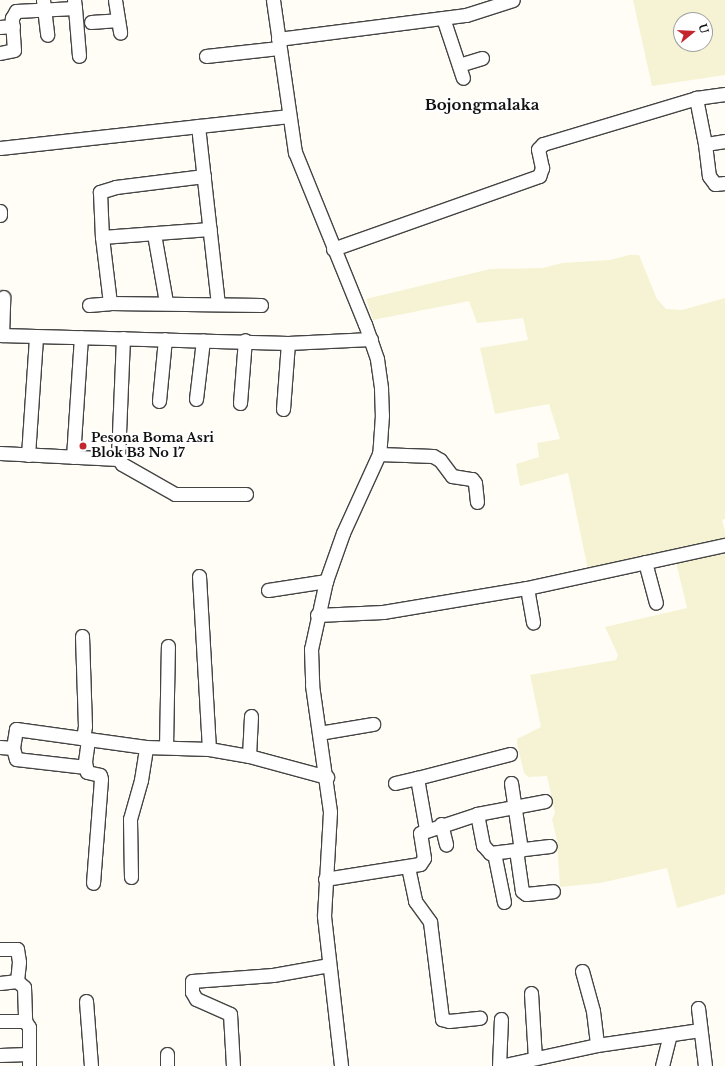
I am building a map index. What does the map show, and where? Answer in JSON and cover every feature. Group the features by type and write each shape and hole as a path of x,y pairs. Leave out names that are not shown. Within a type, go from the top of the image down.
{"street":[{"path":"91,22 119,26 116,0"},
{"path":"273,0 294,152 370,339 380,374 382,415 379,454 343,533 326,581 317,615 311,648 312,685 327,777 330,824 324,916 328,965 341,1066"},
{"path":"206,56 466,15 513,0"},
{"path":"0,53 14,50 6,27 16,11 43,5 74,4 79,56"},
{"path":"43,5 47,36"},
{"path":"443,18 463,78"},
{"path":"459,65 482,58"},
{"path":"331,245 539,176 542,168 538,149 543,144 696,98 725,94"},
{"path":"696,98 705,144 709,176 714,184 725,183"},
{"path":"0,148 289,116"},
{"path":"198,126 218,303"},
{"path":"705,144 725,141"},
{"path":"110,303 102,237 100,195 102,190 204,176"},
{"path":"102,237 210,229"},
{"path":"154,234 166,302"},
{"path":"3,297 1,335 36,337 245,340 288,343 370,339"},
{"path":"89,305 166,302 261,305"},
{"path":"28,455 36,337"},
{"path":"73,457 80,337"},
{"path":"123,338 118,459 122,464 175,494 246,494"},
{"path":"159,401 165,339"},
{"path":"196,399 203,340"},
{"path":"240,403 245,340"},
{"path":"283,409 288,343"},
{"path":"0,453 118,459"},
{"path":"379,454 434,456 440,460 452,476 472,479 475,483 477,502"},
{"path":"317,615 383,612 527,588 725,545"},
{"path":"645,562 656,603"},
{"path":"199,576 209,749"},
{"path":"268,590 326,581"},
{"path":"527,588 533,622"},
{"path":"82,636 86,766 87,772 100,774 101,779 93,883"},
{"path":"166,747 168,646"},
{"path":"250,756 251,716"},
{"path":"319,733 373,724"},
{"path":"86,766 16,759 6,748 16,729 85,740 146,747 209,749 250,756 327,777"},
{"path":"131,877 130,819 140,786 146,747"},
{"path":"395,783 510,754"},
{"path":"417,778 426,829"},
{"path":"511,783 522,891 526,894 553,891"},
{"path":"326,879 420,864 424,860 419,835 426,829 477,814 546,801"},
{"path":"477,814 485,850 494,853 550,846"},
{"path":"441,824 446,844"},
{"path":"494,853 504,902"},
{"path":"408,867 414,901 430,922 442,1019 449,1021 480,1018"},
{"path":"0,949 15,949 19,952 18,981 24,987 25,1021 29,1027 28,1060 0,1055"},
{"path":"233,1066 230,1014 196,998 192,992 192,981 273,975 328,965"},
{"path":"582,971 593,1011 597,1045"},
{"path":"0,982 18,981"},
{"path":"531,994 535,1058"},
{"path":"86,1001 91,1066"},
{"path":"698,1008 705,1066"},
{"path":"501,1019 499,1066 597,1045 700,1030"},
{"path":"0,1021 25,1021"},
{"path":"662,1066 670,1035"}],"shaded area":[{"path":"633,0 725,0 725,75 652,86"},
{"path":"629,255 639,255 657,299 666,309 682,310 725,298 725,519 722,520 725,531 725,894 677,908 667,868 600,883 560,887 557,841 552,819 555,813 547,776 528,777 524,773 517,744 517,739 541,727 530,675 616,660 618,655 605,627 687,608 673,550 588,570 568,473 520,486 516,464 539,457 537,443 560,439 549,404 495,414 480,348 528,340 523,318 477,323 469,301 373,320 366,299 490,269 543,268 562,263 610,260"}],"place":[{"name":"Pesona Boma Asri Blok B3 No 17","path":"83,446"}],"district":[{"name":"Bojongmalaka","path":"482,105"}]}
